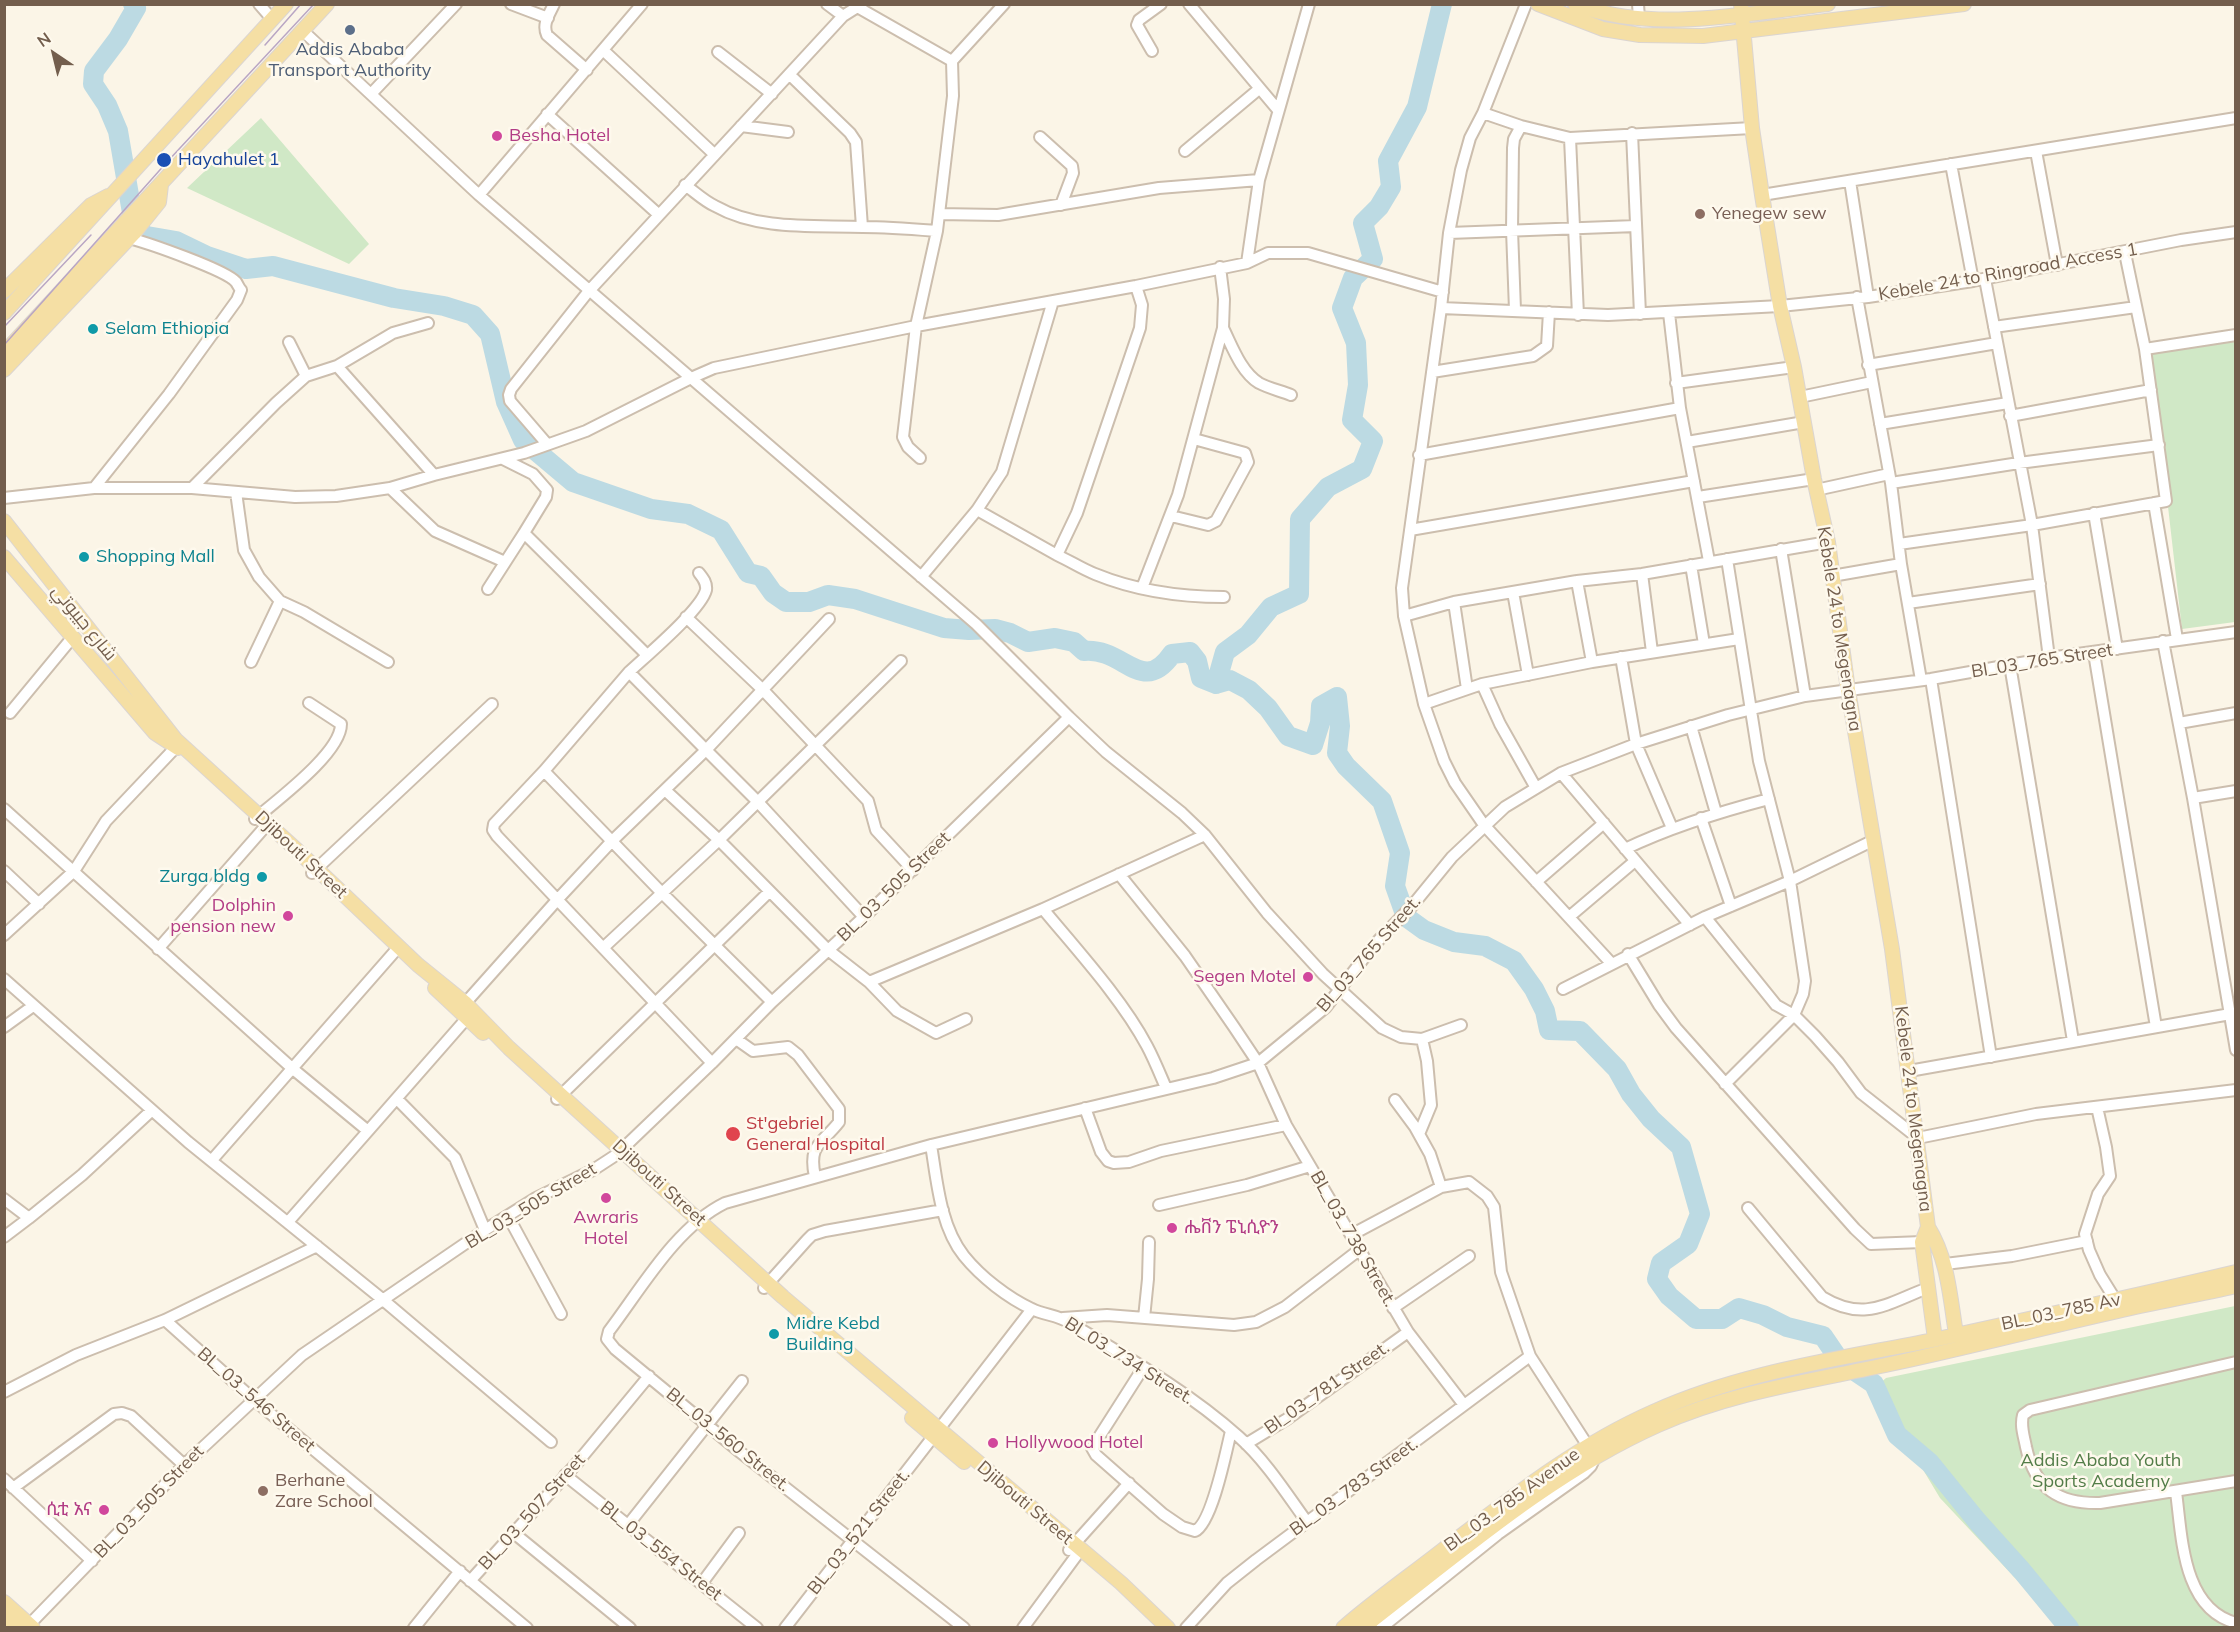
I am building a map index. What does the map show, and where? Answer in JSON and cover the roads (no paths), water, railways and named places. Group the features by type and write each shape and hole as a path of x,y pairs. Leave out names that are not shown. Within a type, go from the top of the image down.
{"main road":[{"path":"4,313 286,4"},
{"path":"4,370 128,232 153,201 161,184 327,4"},
{"path":"1538,4 1603,29 1640,35 1703,36 1964,4"},
{"path":"1575,4 1609,14 1639,11 1677,20 1741,9 1828,4"},
{"name":"Kebele 24 to Megenagna","path":"1741,9 1752,128 1762,195 1780,306 1828,542 1848,690 1874,840 1909,1071 1928,1227"},
{"path":"4,291 91,205 115,192"},
{"path":"9,348 128,232"},
{"name":"شارع جيبوتي","path":"4,522 165,724"},
{"name":"Djibouti Street","path":"4,557 155,733 176,747 259,821 418,965 463,1010"},
{"name":"Djibouti Street","path":"165,724 176,740 259,821"},
{"name":"Djibouti Street","path":"314,871 396,950 766,1286 1073,1550 1168,1628"},
{"path":"1928,1227 1922,1242 1935,1339"},
{"path":"1928,1227 1938,1242 1945,1264 1956,1334"},
{"name":"BL_03_785 Av","path":"1844,1373 1888,1365 2235,1272"},
{"name":"BL_03_785 Av","path":"1887,1349 1956,1334 2235,1286"},
{"name":"BL_03_785 Avenue","path":"1362,1628 1591,1451 1652,1412 1709,1390 1835,1359 1887,1349"},
{"name":"BL_03_785 Avenue","path":"1343,1628 1537,1478 1591,1451 1688,1413 1786,1385 1844,1373"},
{"path":"1073,1550 1158,1628"},
{"path":"4,1602 26,1627"},
{"path":"4,1616 26,1627"}],"street":[{"path":"259,4 272,19"},
{"path":"371,94 456,4"},
{"path":"511,4 548,18"},
{"path":"554,4 544,26 547,35 587,70"},
{"path":"479,195 642,4"},
{"path":"827,4 843,16"},
{"path":"920,458 908,447 903,437 916,326 937,231 953,96 952,61 1004,4"},
{"path":"1152,51 1137,25 1139,20 1161,4"},
{"path":"1189,4 1278,110"},
{"path":"1246,262 1259,180 1309,4"},
{"path":"1526,4 1483,112 1466,148 1449,233 1442,308 1419,455 1402,588 1404,616 1424,704 1444,761 1455,783 1484,825 1611,963"},
{"path":"542,446 510,401 511,389 588,291 843,16 860,6 952,61"},
{"path":"303,32 479,195 588,291 976,624 1069,717 1204,835 1267,913 1323,974 1382,1028 1401,1037 1422,1039 1461,1025"},
{"path":"603,50 714,154"},
{"path":"718,52 772,94"},
{"path":"790,75 850,133 856,142 862,226"},
{"path":"1185,152 1259,89"},
{"path":"1483,112 1521,126 1570,138 1752,128"},
{"path":"547,114 658,214"},
{"path":"1762,195 2235,118"},
{"path":"741,126 788,132"},
{"path":"1515,310 1512,230 1514,139 1521,126"},
{"path":"1632,133 1640,314"},
{"path":"1040,137 1072,166 1073,173 1061,204"},
{"path":"1570,138 1578,315"},
{"path":"2036,152 2057,265"},
{"path":"1951,164 1973,281"},
{"path":"939,214 998,215 1159,188 1259,180"},
{"path":"1850,181 1868,365 1881,424 1901,564 1926,679 1991,1057"},
{"path":"685,185 715,207 740,216 768,222 818,227 862,226 937,231"},
{"path":"1449,233 1636,226"},
{"path":"94,488 169,394 237,300 241,291 236,281 224,274 128,232"},
{"name":"Kebele 24 to Ringroad Access 1","path":"1442,308 1578,315 1669,313 1780,306 1986,279 2181,240 2235,232"},
{"path":"4,498 94,488 192,488 295,497 336,495 390,488 524,453 586,431 714,368 916,326 1136,286 1246,262 1268,253 1308,252 1443,292"},
{"path":"1899,544 2164,503 2166,498 2145,349 2125,253"},
{"path":"1142,588 1171,516 1223,328 1224,299 1220,267"},
{"path":"1986,279 2032,525 2049,658"},
{"path":"1057,555 1077,513 1140,328 1142,305 1136,286"},
{"path":"921,577 977,510 1002,472 1053,301"},
{"path":"1994,327 2136,307"},
{"path":"1432,372 1533,356 1547,346 1549,312"},
{"path":"1669,313 1680,408 1709,561"},
{"path":"192,488 306,376 337,366 393,333 428,323"},
{"path":"1223,328 1242,366 1251,377 1261,384 1291,394"},
{"path":"2145,349 2235,335"},
{"path":"289,342 306,376"},
{"path":"1868,365 1997,344"},
{"path":"337,366 434,475"},
{"path":"1676,383 1794,367"},
{"path":"1800,397 1872,382"},
{"path":"2010,416 2151,390"},
{"path":"1881,424 2008,403"},
{"path":"1419,455 1680,408"},
{"path":"1688,442 1804,422"},
{"path":"1171,516 1208,525 1216,521 1248,462 1245,453 1194,439"},
{"path":"1698,497 1815,484 1890,479 2159,446"},
{"path":"488,589 546,497 547,490 533,474 503,459"},
{"path":"1410,530 1694,481"},
{"path":"390,488 435,531 505,562"},
{"path":"236,492 244,550 260,577 280,601 304,612 388,662"},
{"path":"2154,503 2177,639"},
{"path":"977,510 1095,574 1142,588 1200,597 1224,597"},
{"path":"2094,513 2117,650"},
{"path":"524,533 647,655"},
{"path":"1404,616 1454,602 1577,581 1642,574 1828,542"},
{"path":"1781,549 1805,696"},
{"path":"1725,1084 1794,1015 1803,994 1804,981 1790,881 1759,761 1727,559"},
{"path":"1832,576 1901,564"},
{"path":"1691,565 1704,644"},
{"path":"699,573 706,582 706,588 702,597 686,617 629,672 544,771 496,820 493,830 712,1064"},
{"path":"1642,574 1652,652"},
{"path":"1577,581 1592,662"},
{"path":"1908,603 2040,584"},
{"path":"1513,592 1528,675"},
{"path":"251,662 280,601"},
{"path":"1454,602 1467,688"},
{"path":"686,617 763,690 868,801 876,830 913,870"},
{"path":"288,1222 397,1099 463,1010 558,899 612,841 706,750 829,619"},
{"name":"Bl_03_765 Street","path":"1848,690 2049,658 2235,632"},
{"path":"6,714 72,638"},
{"path":"1424,704 1482,684 1592,662 1739,639"},
{"path":"2163,641 2233,1014 2235,1050"},
{"path":"2094,653 2156,1027"},
{"path":"1621,657 1636,744 1672,828"},
{"path":"603,948 719,840 756,801 901,661"},
{"path":"2010,665 2073,1041"},
{"path":"629,672 756,801 864,917"},
{"path":"1482,684 1500,724 1536,788"},
{"name":"Bl_03_765 Street.","path":"696,1222 725,1203 931,1144 1213,1078 1258,1063 1326,1007 1374,945 1412,906 1452,857 1505,807 1562,773 1636,744 1750,709 1805,696 1848,690"},
{"path":"158,949 259,821 322,759 337,739 341,724 309,703"},
{"path":"314,871 492,704"},
{"path":"2179,723 2235,713"},
{"name":"BL_03_505 Street","path":"26,1627 184,1465 302,1355 485,1230 536,1198 593,1170 619,1152 1069,717"},
{"path":"1691,726 1716,813"},
{"path":"4,935 74,871 111,815 176,747"},
{"path":"544,771 772,1002"},
{"path":"1562,773 1690,925"},
{"path":"665,790 719,840 828,950 868,982 897,1011 936,1033 966,1019"},
{"path":"2193,798 2235,790"},
{"path":"1625,849 1672,828 1768,799"},
{"path":"4,809 293,1069 368,1131"},
{"path":"1701,818 1731,906"},
{"path":"1536,882 1604,823"},
{"path":"868,982 1043,909 1204,835"},
{"path":"1563,989 1628,954 1705,917 1790,881 1874,840"},
{"path":"1569,917 1635,861"},
{"path":"4,871 39,904"},
{"name":"BL_03_738 Street.","path":"1119,874 1185,956 1258,1063 1286,1125 1408,1332 1464,1405"},
{"path":"559,1097 769,892"},
{"path":"1043,909 1105,985 1136,1028 1147,1045 1166,1088"},
{"path":"1705,917 1776,1005 1794,1015 1838,1062 1861,1093 1918,1138 2036,1114 2235,1090"},
{"path":"212,1160 396,950"},
{"path":"1628,954 1676,1028 1840,1213 1871,1244 1922,1242"},
{"path":"4,979 151,1111 382,1299 551,1442"},
{"path":"4,1027 33,1006"},
{"path":"1909,1071 2233,1014"},
{"path":"736,1039 753,1051 788,1047 798,1055 839,1109 839,1122 812,1155 815,1177"},
{"path":"1419,1134 1431,1105 1427,1061 1422,1039"},
{"path":"397,1099 455,1158 485,1230"},
{"path":"1395,1100 1431,1154 1441,1187"},
{"path":"2097,1107 2110,1176 2098,1194 2085,1234 2100,1275 2118,1305"},
{"path":"1085,1108 1101,1152 1108,1161 1114,1162 1129,1162 1161,1151 1286,1125"},
{"path":"4,1237 82,1174 151,1111"},
{"name":"Bl_03_734 Street.","path":"931,1144 948,1228 965,1258 998,1288 1032,1309 1063,1318 1143,1368 1231,1431 1263,1463 1307,1522"},
{"path":"1159,1205 1247,1185 1310,1166"},
{"path":"1351,1235 1441,1187 1469,1182 1487,1196 1494,1207 1501,1272 1530,1356 1591,1451 1591,1466 1584,1473 1498,1534 1381,1628"},
{"path":"4,1199 29,1218"},
{"path":"1748,1208 1822,1297 1838,1307 1879,1309 1928,1288"},
{"path":"766,1286 812,1235 944,1210"},
{"path":"508,1216 561,1314"},
{"name":"BL_03_560 Street.","path":"696,1222 672,1248 609,1332 607,1339 615,1349 708,1425 964,1628"},
{"path":"1945,1264 2012,1256 2087,1241"},
{"path":"1144,1318 1149,1242"},
{"path":"4,1392 76,1355 165,1320 316,1246"},
{"path":"1063,1318 1088,1315 1233,1325 1256,1322 1285,1307 1359,1250"},
{"path":"1394,1308 1469,1256"},
{"name":"BL_03_521 Street.","path":"785,1628 1032,1309"},
{"name":"BL_03_546 Street","path":"165,1320 253,1399 460,1571"},
{"name":"Bl_03_781 Street.","path":"1246,1444 1287,1419 1408,1332"},
{"name":"BL_03_783 Street.","path":"1186,1628 1227,1583 1530,1356"},
{"path":"2235,1362 2030,1410 2023,1415 2021,1422 2029,1461 2036,1475 2046,1488 2064,1499 2083,1503 2100,1503 2235,1481"},
{"path":"1143,1368 1092,1448 1096,1455 1163,1514 1182,1527 1195,1531 1201,1528 1209,1515 1231,1431"},
{"name":"BL_03_507 Street","path":"414,1628 460,1571 470,1581 515,1534 649,1376"},
{"path":"628,1526 742,1381"},
{"path":"13,1488 114,1414 122,1413 131,1416 184,1465"},
{"name":"BL_03_554 Street","path":"565,1475 757,1628"},
{"path":"4,1479 92,1561"},
{"path":"1023,1628 1073,1550 1129,1483"},
{"path":"2176,1492 2186,1568 2194,1587 2204,1602 2220,1616 2235,1623"},
{"path":"702,1583 739,1533"},
{"path":"515,1534 630,1628"},
{"path":"470,1581 522,1626"}],"waterway":[{"path":"133,4 136,8 118,39 94,71 93,84 107,105 118,131 135,230 147,236 176,241 207,256 246,269 273,266 394,298 444,306 473,315 490,334 506,402 523,440 573,482 651,509 688,514 721,530 748,573 761,576 773,593 786,602 809,602 828,595 855,599 944,628 995,629 1028,642 1055,638 1074,642 1084,651 1110,656 1142,671 1151,671 1161,666 1172,654 1190,652 1197,661 1201,678 1216,684 1230,680 1249,690 1268,708 1288,736 1313,745 1320,723 1321,706 1337,697 1340,726 1337,753 1346,766 1382,801 1400,853 1395,886 1406,917 1424,930 1454,942 1485,946 1514,961 1534,989 1545,1011 1549,1030 1580,1031 1617,1069 1631,1094 1651,1119 1681,1147 1700,1214 1688,1244 1661,1263 1657,1279 1669,1296 1696,1319 1722,1319 1739,1308 1763,1315 1787,1327 1823,1336 1840,1361 1874,1384 1897,1435 1930,1463 2069,1628"},
{"path":"1216,684 1225,652 1248,635 1271,607 1299,594 1300,519 1328,487 1362,469 1373,441 1352,420 1358,385 1356,343 1342,308 1353,278 1373,259 1363,223 1379,207 1391,187 1388,161 1417,107 1442,4"}],"tram line":[{"path":"265,45 301,4"},
{"path":"4,345 167,162 314,4"},
{"path":"4,327 91,235"}],"place":[{"name":"Addis Ababa Transport Authority","path":"350,30"},
{"name":"Besha Hotel","path":"497,136"},
{"name":"Hayahulet 1","path":"164,160"},
{"name":"Yenegew sew","path":"1700,214"},
{"name":"Selam Ethiopia","path":"93,329"},
{"name":"Shopping Mall","path":"84,557"},
{"name":"Zurga bldg","path":"262,877"},
{"name":"Dolphin pension new","path":"288,916"},
{"name":"Segen Motel","path":"1308,977"},
{"name":"St'gebriel General Hospital","path":"733,1134"},
{"name":"Awraris Hotel","path":"606,1198"},
{"name":"ሔቨን ፔኒሲዮን","path":"1172,1228"},
{"name":"Midre Kebd Building","path":"774,1334"},
{"name":"Hollywood Hotel","path":"993,1443"},
{"name":"Berhane Zare School","path":"263,1491"},
{"name":"ሲቲ አና","path":"104,1510"}],"park label":[{"name":"Addis Ababa Youth Sports Academy","path":"2101,1471"}]}
